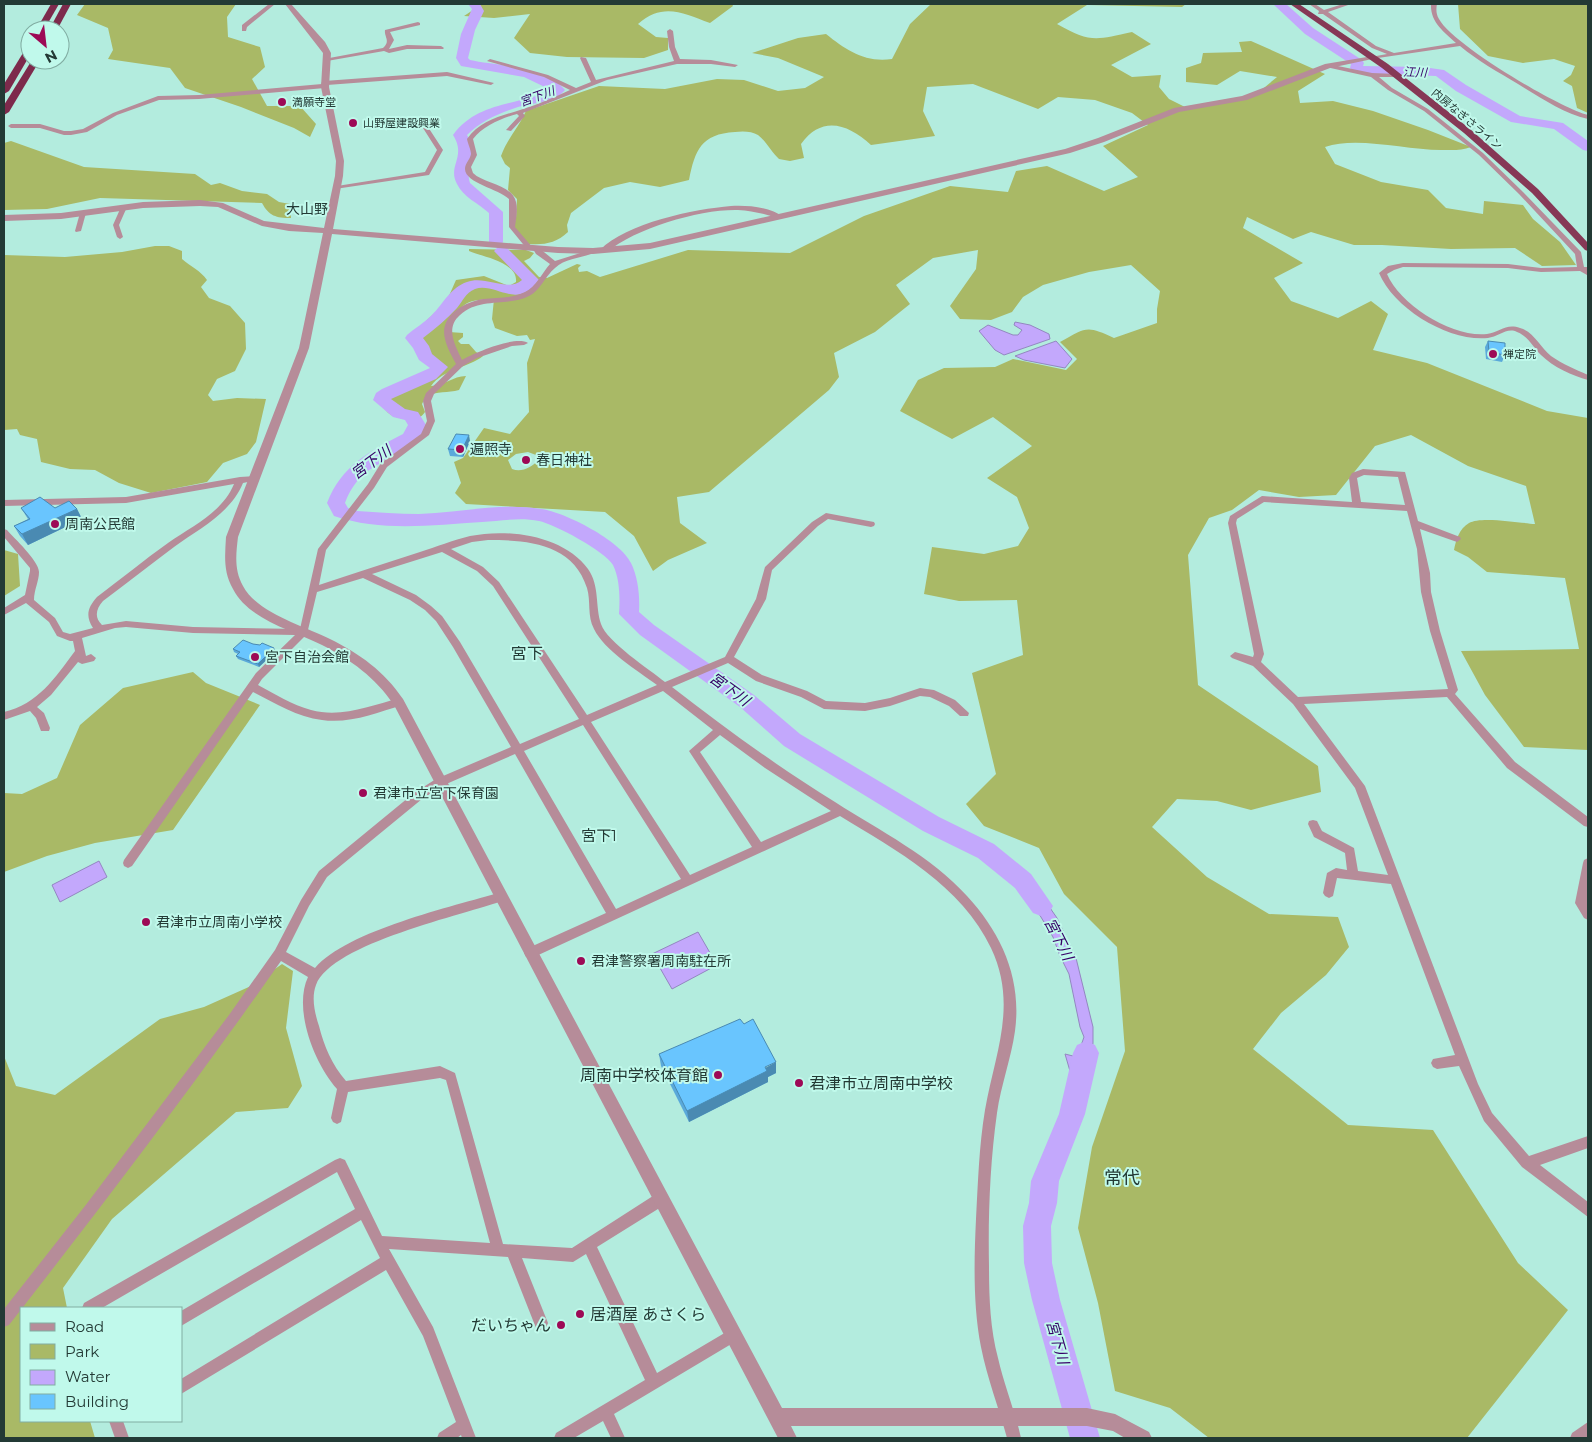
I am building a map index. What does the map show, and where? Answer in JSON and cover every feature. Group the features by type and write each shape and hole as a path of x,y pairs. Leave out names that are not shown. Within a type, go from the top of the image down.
{"highway":[{"path":"46,20 55,4"},
{"path":"58,20 67,4"},
{"name":"内房なぎさライン","path":"1294,4 1385,66 1467,131 1535,191 1588,248"},
{"path":"4,91 20,65"},
{"path":"4,112 30,70"}],"street":[{"path":"244,30 244,26 272,4"},
{"path":"288,4 325,49 327,59 324,84 340,161 337,188 304,348 232,537 230,563 236,584 249,603 257,610 360,661 388,686 788,1438"},
{"path":"1312,4 1374,46 1394,55"},
{"path":"1312,16 1348,4"},
{"path":"1434,4 1436,20 1480,59 1557,105 1576,115 1588,118"},
{"path":"385,49 389,46 391,40 387,31 418,24"},
{"path":"670,31 672,47 678,62"},
{"path":"4,218 40,218 124,207 164,204 211,204 232,209 273,226 533,248 593,251 650,246 1067,151 1101,140 1177,110 1244,98 1328,66 1461,44"},
{"path":"327,59 385,49 389,51 407,47 441,48"},
{"path":"583,58 594,83"},
{"path":"490,61 546,76 574,90"},
{"path":"555,264 533,248 512,227 513,201 509,196 487,183 471,177 468,168 474,157 470,139 475,132 500,117 519,112 594,83 678,62 711,62 735,65"},
{"path":"1328,66 1373,75 1396,75"},
{"path":"11,126 40,126 64,133 86,131 114,114 163,97 199,97 447,74 491,83"},
{"path":"1373,75 1390,89 1426,110 1481,154 1521,192 1578,254 1586,270 1541,270 1508,266 1403,265 1383,272 1384,278 1402,300 1429,320 1442,326 1478,336 1489,336 1511,328 1518,329 1532,339 1546,356 1588,378"},
{"path":"510,130 522,116 519,112"},
{"path":"337,188 427,174 440,150 426,128"},
{"path":"120,237 116,225 124,207"},
{"path":"604,250 637,229 714,211 733,208 774,213 780,217"},
{"path":"78,231 83,213"},
{"path":"460,364 447,331 450,321 463,306 475,302 505,299 528,294 555,264 593,251"},
{"path":"128,863 259,676 304,632 322,549 360,500 384,464 426,435 431,421 427,398 432,390 460,364 480,353 511,344 524,343"},
{"path":"1296,701 1449,693 1453,690 1435,631 1426,592 1425,573 1402,474 1364,472 1355,475 1353,478 1358,505"},
{"path":"4,503 126,500 254,478"},
{"path":"100,629 92,621 91,616 100,599 217,513 239,486 240,480"},
{"path":"1256,663 1259,654 1232,523 1233,518 1262,499 1410,508"},
{"path":"4,1320 90,1212 233,1019 279,954 304,904 323,874 418,796 440,782 724,661 761,599 768,569 815,524 826,516 831,516 871,524"},
{"path":"1414,523 1457,539"},
{"path":"4,532 34,567 36,574 29,597 30,601 54,622 60,634 70,638 126,624 193,630 304,632"},
{"path":"314,590 471,539 506,536 538,541 567,554 579,565 589,579 592,592 593,617 606,640 719,730 841,811 880,833 954,887 968,903 996,944 1008,977 1011,1007 1006,1045 996,1084 989,1125 982,1230 983,1292 988,1345 1014,1438"},
{"path":"442,548 480,569 496,584 688,881"},
{"path":"363,574 428,607 441,621 462,652 614,916"},
{"path":"4,612 29,597"},
{"path":"77,637 82,660 90,658"},
{"path":"4,716 12,715 32,706 50,692 80,652"},
{"path":"1235,656 1256,663 1296,701 1360,786 1473,1086 1488,1117 1527,1163 1588,1210"},
{"path":"724,661 759,678 804,694 824,705 865,707 890,702 920,692 932,693 952,703 964,713"},
{"path":"252,687 306,712 330,717 370,710 398,702"},
{"path":"1449,693 1511,765 1588,823"},
{"path":"32,706 46,728"},
{"path":"719,730 694,751 760,849"},
{"path":"530,953 841,811"},
{"path":"1313,824 1314,830 1319,835 1350,850 1353,875"},
{"path":"1588,863 1581,903 1588,915"},
{"path":"1328,893 1331,876 1336,873 1395,880"},
{"path":"343,1087 335,1079 323,1059 308,1007 309,992 316,975 330,961 349,948 374,936 501,897"},
{"path":"279,954 316,975"},
{"path":"1437,1063 1463,1060"},
{"path":"343,1087 440,1072 451,1077 505,1250 541,1323"},
{"path":"337,1118 343,1087"},
{"path":"1527,1163 1588,1142"},
{"path":"91,1307 340,1164 362,1212 428,1332 466,1432 444,1438"},
{"path":"378,1242 573,1255 661,1199"},
{"path":"182,1318 362,1212"},
{"path":"589,1245 654,1383"},
{"path":"182,1386 388,1261"},
{"path":"561,1438 733,1335"},
{"path":"606,1412 618,1438"},
{"path":"777,1417 1086,1417 1115,1423 1143,1438"}],"green space":[{"path":"85,4 236,4 227,17 228,37 260,47 265,67 252,79 267,106 300,106 316,124 310,137 294,128 241,107 185,88 170,68 108,59 113,50 108,28 77,15"},
{"path":"482,4 732,4 733,6 710,23 682,13 665,11 647,17 638,24 656,37 668,38 668,50 644,58 567,57 530,53 514,38 530,14 494,18 464,16"},
{"path":"931,4 1186,4 1182,7 1087,5 1057,24 1078,34 1093,38 1110,37 1132,32 1151,44 1111,65 1132,77 1161,75 1159,87 1169,99 1187,108 1233,101 1259,92 1277,77 1240,71 1217,85 1186,82 1186,68 1201,63 1203,53 1242,52 1239,42 1251,41 1325,74 1298,91 1300,103 1333,101 1373,111 1471,147 1460,150 1441,150 1352,143 1325,147 1335,164 1381,182 1428,190 1446,208 1483,214 1484,201 1523,205 1533,219 1560,242 1576,265 1542,266 1515,248 1451,249 1354,245 1311,232 1293,239 1247,217 1243,228 1303,263 1274,278 1291,301 1338,318 1371,301 1388,314 1373,350 1427,363 1547,411 1588,418 1588,750 1524,747 1485,695 1461,651 1579,649 1565,578 1487,572 1468,557 1454,550 1460,532 1466,525 1475,521 1491,520 1535,524 1526,486 1468,466 1411,435 1375,446 1336,495 1299,497 1259,490 1232,510 1209,518 1188,555 1198,685 1318,766 1321,792 1251,810 1217,801 1177,799 1152,827 1207,877 1269,914 1338,917 1349,947 1326,975 1281,1013 1253,1049 1348,1125 1433,1130 1518,1263 1568,1310 1467,1438 1209,1438 1170,1408 1115,1391 1098,1303 1078,1228 1092,1147 1125,1051 1117,947 1064,894 1039,848 984,826 966,804 996,774 972,673 1023,655 1017,600 959,601 924,594 932,547 984,554 1018,546 1029,528 1017,497 987,478 1032,446 993,417 952,439 900,411 918,380 944,368 995,367 1013,359 1066,370 1077,359 1060,342 1081,331 1098,331 1114,338 1157,323 1160,291 1131,265 1089,272 1043,285 1023,297 1012,312 991,320 960,319 950,306 976,269 978,250 933,258 896,285 910,304 875,332 834,353 839,377 829,390 709,492 677,497 680,523 707,543 668,560 653,571 634,536 605,512 466,504 455,493 461,483 454,462 463,458 484,428 510,434 529,412 527,363 535,339 530,340 527,335 517,336 495,328 492,319 494,299 475,300 464,305 449,332 463,333 463,337 458,341 461,344 469,344 476,352 483,356 442,376 431,386 466,376 459,390 434,393 426,396 422,404 425,412 415,419 393,416 380,404 381,397 394,386 430,371 431,368 414,349 413,341 419,329 443,305 456,280 484,276 509,286 516,282 515,275 506,265 469,251 469,249 526,250 534,253 524,261 539,277 547,278 577,264 581,265 578,268 579,272 587,271 600,277 688,250 790,253 864,216 950,186 1008,192 1016,171 1047,166 1104,191 1138,177 1103,146 1148,125 1132,113 1095,100 1058,97 1038,109 973,84 927,87 923,111 935,136 871,145 844,128 826,126 809,135 801,144 804,158 790,161 779,159 764,140 756,134 744,131 724,133 714,136 701,146 694,160 689,180 660,187 630,182 604,188 571,213 567,225 568,232 550,243 529,244 516,232 514,224 517,199 508,190 510,168 505,164 501,156 526,111 599,86 665,89 717,79 744,80 778,91 805,88 824,77 778,58 752,53 798,38 826,34 856,54 873,59 892,59 910,24","holes":["528,452 536,455 539,460 523,470 512,469 508,460 516,454"]},
{"path":"1458,4 1588,4 1588,113 1577,108 1572,86 1563,81 1571,75 1575,66 1554,59 1523,63 1488,56 1460,29"},
{"path":"11,141 84,167 195,174 211,185 220,183 242,191 267,194 279,202 290,204 291,218 274,215 267,211 262,203 100,198 47,209 4,210 4,143"},
{"path":"155,246 169,246 182,251 182,259 207,280 201,287 209,298 230,306 245,323 246,349 235,371 217,379 208,395 213,401 237,398 266,399 256,442 247,454 223,463 207,482 151,493 119,483 95,470 70,469 41,462 37,439 20,435 17,429 4,430 4,255 65,257 122,252"},
{"path":"4,550 18,554 20,586 4,596"},
{"path":"193,672 206,683 260,705 173,830 95,843 47,856 4,872 4,793 22,794 57,778 80,725 123,688"},
{"path":"282,964 293,971 286,1028 302,1086 288,1108 236,1112 112,1219 63,1288 67,1307 20,1307 20,1422 90,1422 95,1438 4,1438 4,1056 16,1086 55,1095 160,1019 204,1007 251,986"}],"water":[{"path":"1015,322 1030,325 1049,334 1050,339 1004,355 995,350 979,331 988,325 1013,335 1018,335 1022,330 1014,325"},
{"path":"1056,341 1072,359 1065,368 1024,360 1015,356"},
{"path":"99,861 107,877 60,902 52,885"},
{"path":"1030,879 1057,918 1076,958 1093,1027 1090,1061 1093,1063 1092,1075 1086,1083 1072,1078 1065,1054 1077,1057 1084,1037 1080,1027 1069,974 1053,937 1021,884"},
{"path":"698,932 717,965 672,989 652,954"}],"building":[{"path":"1488,341 1505,343 1505,355 1489,352"},
{"path":"456,434 469,435 462,450 448,449"},
{"path":"40,497 55,508 69,501 77,509 22,534 14,526 30,519 21,508"},
{"name":"宮下自治会館","path":"243,640 253,644 260,645 262,643 274,648 258,664 236,656 240,652 233,649"},
{"name":"周南中学校体育館","path":"740,1019 744,1024 753,1019 776,1062 765,1067 767,1071 687,1111 659,1054"}],"waterway":[{"name":"宮下川","path":"474,4 478,11 470,26 465,42 462,58 465,63 527,74 550,83 559,90 551,95 494,111 467,127 460,135 465,142 466,149 461,170 463,183 466,188 496,212 496,242"},
{"name":"江川","path":"1279,4 1309,31 1358,63 1356,68 1360,70 1440,73 1461,88 1516,119 1558,126 1588,147"},
{"name":"宮下川","path":"502,251 531,280 524,286 511,290 483,284 469,286 453,299 453,303 435,321 413,338 421,346 425,357 440,367 430,376 388,393 382,397 382,400 399,413 412,416 417,425 416,430 409,438 376,456 356,471 341,491 336,503 341,512 356,517 418,520 521,513 542,515 576,529 613,553 622,564 630,597 629,614 647,630 747,701 792,740 931,824 986,851 1023,881 1041,906"},
{"name":"宮下川","path":"1085,1438 1046,1300 1038,1263 1037,1226 1043,1203 1045,1181 1072,1114 1086,1053"}],"place":[{"name":"満願寺堂","path":"282,102"},
{"name":"山野屋建設興業","path":"353,123"},
{"name":"禅定院","path":"1493,354"},
{"name":"遍照寺","path":"460,449"},
{"name":"春日神社","path":"526,460"},
{"name":"周南公民館","path":"55,524"},
{"name":"宮下自治会館","path":"255,657"},
{"name":"君津市立宮下保育園","path":"363,793"},
{"name":"君津市立周南小学校","path":"146,922"},
{"name":"君津警察署周南駐在所","path":"581,961"},
{"name":"周南中学校体育館","path":"718,1075"},
{"name":"君津市立周南中学校","path":"799,1083"},
{"name":"居酒屋 あさくら","path":"580,1314"},
{"name":"だいちゃん","path":"561,1325"}],"district":[{"name":"大山野","path":"307,209"},
{"name":"宮下","path":"527,653"},
{"name":"宮下1","path":"599,835"},
{"name":"常代","path":"1122,1178"}]}
